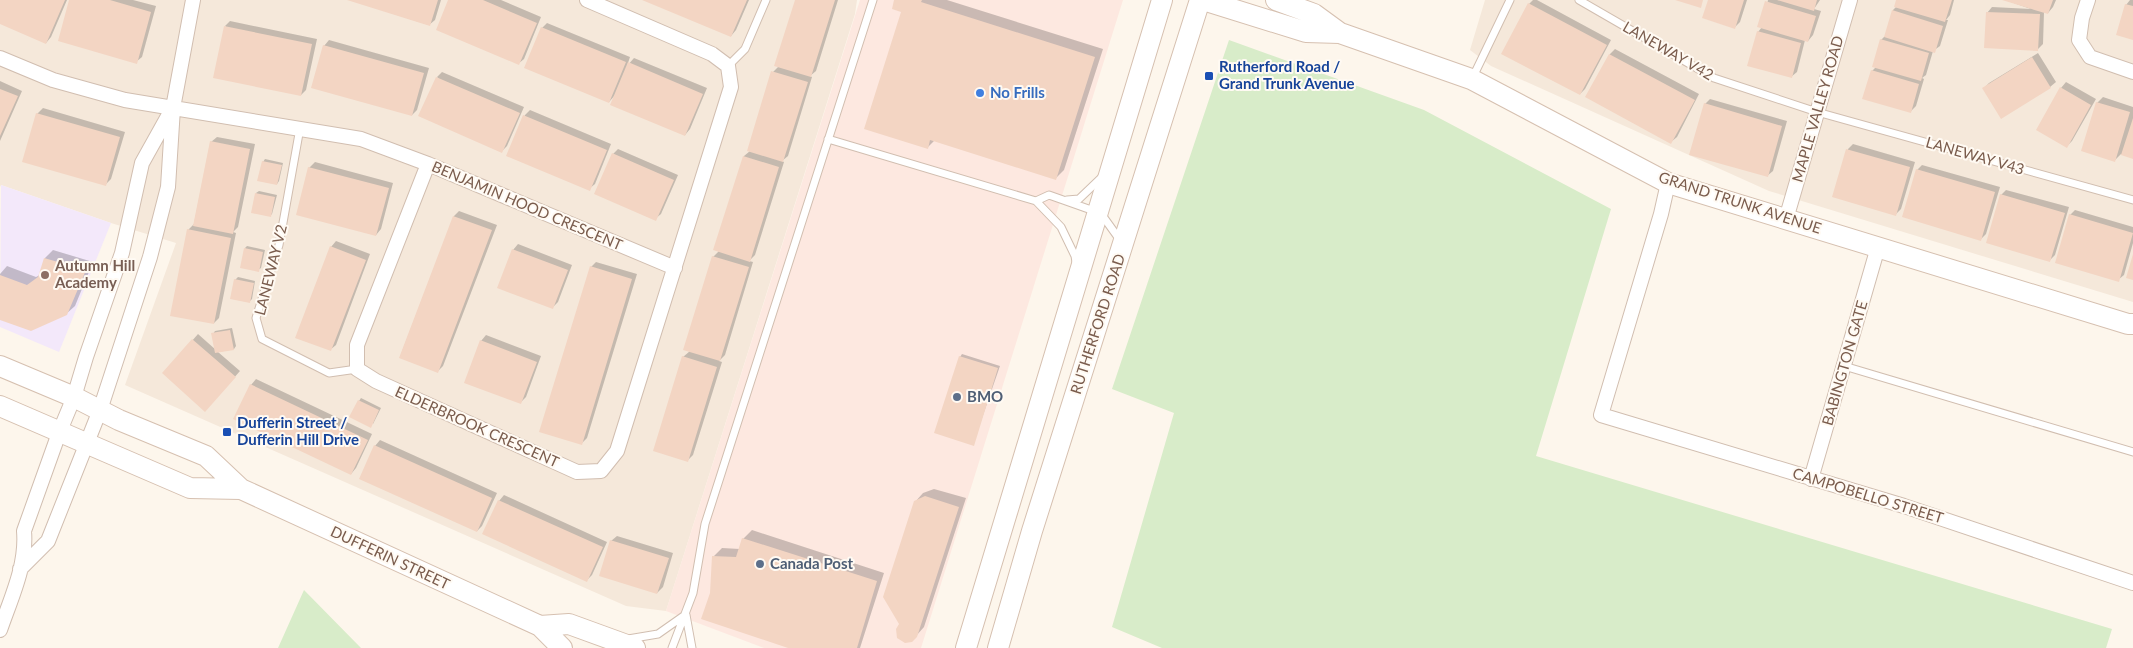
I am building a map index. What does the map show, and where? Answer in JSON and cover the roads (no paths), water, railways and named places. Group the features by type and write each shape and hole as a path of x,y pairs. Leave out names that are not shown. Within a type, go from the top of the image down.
{"main road":[{"name":"RUTHERFORD ROAD","path":"966,648 1162,0"},
{"name":"RUTHERFORD ROAD","path":"998,648 1032,531 1202,0"},
{"name":"GRAND TRUNK AVENUE","path":"1202,0 1306,32 1340,33"},
{"name":"GRAND TRUNK AVENUE","path":"1276,0 1314,14 1340,33 1471,79 1668,183 2131,326"},
{"name":"DUFFERIN STREET","path":"0,366 206,456 241,489 540,626 562,648"},
{"name":"DUFFERIN STREET","path":"0,406 190,488 241,489"},
{"name":"DUFFERIN STREET","path":"540,626 569,624 626,645"}],"street":[{"path":"20,569 48,541 100,410 150,257 168,187 173,108 193,0"},
{"path":"587,0 712,54 728,66 731,87 675,268"},
{"name":"MAPLE VALLEY ROAD","path":"1786,219 1850,0"},
{"path":"2088,0 2082,18 2079,40 2090,58 2133,72"},
{"name":"BENJAMIN HOOD CRESCENT","path":"0,58 53,80 125,100 361,139 428,164 675,268"},
{"path":"0,630 20,569 25,542 24,531 74,397 122,253 142,164 173,108"},
{"path":"357,369 357,345 428,164"},
{"name":"CAMPOBELLO STREET","path":"1668,183 1661,214 1601,415 1904,506 2133,583"},
{"name":"BABINGTON GATE","path":"1811,479 1878,247"},
{"name":"ELDERBROOK CRESCENT","path":"357,369 376,382 577,472 601,471 617,452 675,268"}],"lane":[{"path":"728,66 745,49 766,0"},
{"path":"672,648 693,593 705,524 873,0"},
{"path":"1471,79 1510,0"},
{"name":"LANEWAY V42","path":"1579,0 1714,78 1817,112"},
{"name":"LANEWAY V43","path":"1817,112 2133,200"},
{"name":"LANEWAY V2","path":"300,128 280,245 256,318 262,339 329,373 357,369"},
{"path":"828,139 1036,201 1061,227 1075,256 1078,276"},
{"path":"1064,201 1079,199 1110,170"},
{"path":"1036,201 1049,195 1097,212 1102,215 1123,243"},
{"path":"1844,366 2133,452"},
{"path":"626,645 658,634 686,614"},
{"path":"686,614 692,648"}],"place":[{"name":"Rutherford Road / Grand Trunk Avenue","path":"1209,76"},
{"name":"No Frills","path":"980,93"},
{"name":"Autumn Hill Academy","path":"45,275"},
{"name":"BMO","path":"957,397"},
{"name":"Dufferin Street / Dufferin Hill Drive","path":"227,432"},
{"name":"Canada Post","path":"760,564"}]}
